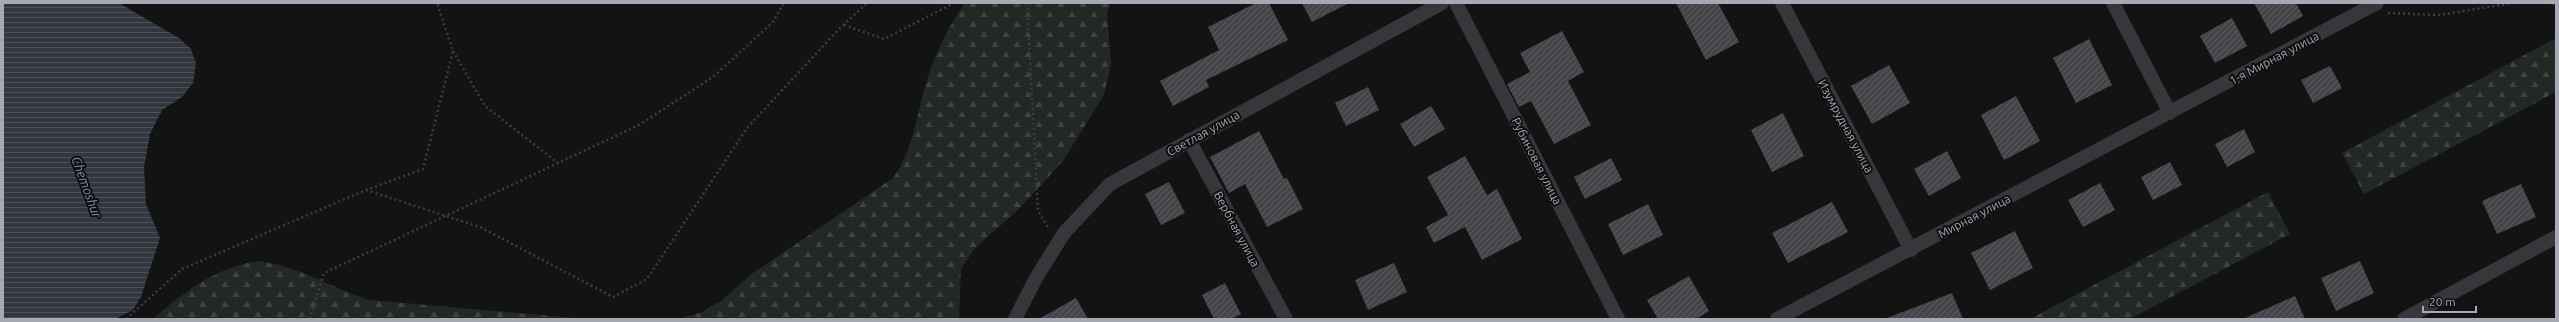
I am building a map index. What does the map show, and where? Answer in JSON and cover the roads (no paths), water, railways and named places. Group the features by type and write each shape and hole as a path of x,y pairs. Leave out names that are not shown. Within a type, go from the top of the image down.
{"street":[{"name":"Светлая улица","path":"1015,319 1036,278 1064,233 1110,184 1442,3"},
{"name":"Рубиновая улица","path":"1456,3 1618,319"},
{"name":"Изумрудная улица","path":"1782,3 1911,250"},
{"path":"2112,3 2170,113"},
{"name":"1-я Мирная улица","path":"2170,113 2377,3"},
{"name":"Мирная улица","path":"1778,319 2170,113"},
{"name":"Вербная улица","path":"1189,140 1286,319"},
{"path":"2404,319 2556,237"}],"water":[{"name":"Chemoshur","path":"3,3 119,3 179,38 191,49 196,63 193,83 182,97 162,110 150,134 144,167 146,204 160,238 141,297 133,310 115,319 3,319"}]}
